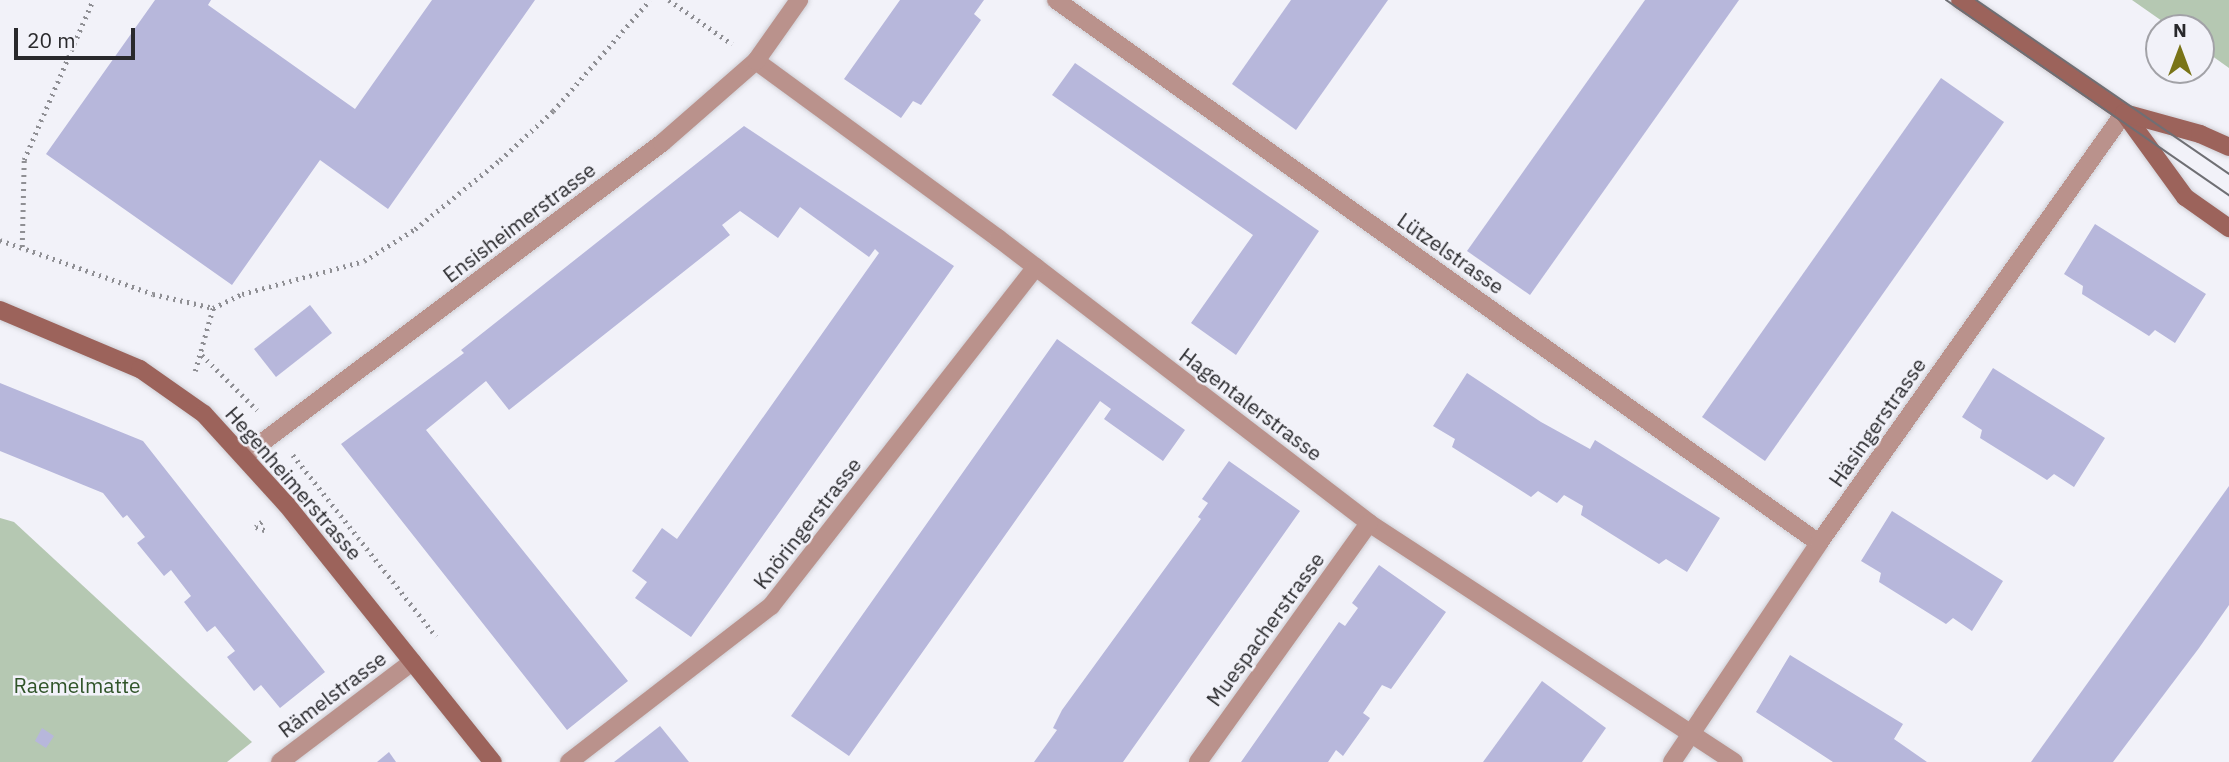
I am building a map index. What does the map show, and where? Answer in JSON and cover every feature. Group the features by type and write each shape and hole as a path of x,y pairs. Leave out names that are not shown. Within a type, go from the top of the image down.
{"street":[{"name":"Ensisheimerstrasse","path":"244,456 662,143 756,61 799,0"},
{"name":"Lützelstrasse","path":"1056,0 1819,543"},
{"path":"1960,0 2124,113 2200,134 2229,147"},
{"name":"Hagentalerstrasse","path":"756,61 1036,267 1369,523 1694,732 1734,762"},
{"name":"Häsingerstrasse","path":"1672,762 1819,543 2124,113"},
{"path":"2124,113 2185,197 2229,228"},
{"name":"Knöringerstrasse","path":"569,762 771,606 1036,267"},
{"name":"Hegenheimerstrasse","path":"0,310 140,369 181,393 244,456 493,762"},
{"name":"Muespacherstrasse","path":"1198,762 1369,523"},
{"name":"Rämelstrasse","path":"280,762 412,662"}],"path":[{"path":"22,247 24,160 93,0"},
{"path":"0,240 153,294 213,308 242,294 364,261 415,229 553,111 650,0"},
{"path":"669,0 756,61"},
{"path":"181,393 202,355 213,308"},
{"path":"202,355 275,433 436,636"}],"green space":[{"path":"2132,0 2229,0 2229,68 2215,58 2215,14 2152,14"},
{"name":"Raemelmatte","path":"0,518 14,522 252,742 227,762 0,762"}],"building":[{"path":"155,0 211,0 208,5 355,109 432,0 535,0 388,209 320,160 232,285 46,154"},
{"path":"900,0 984,0 974,14 981,20 921,105 913,101 901,118 844,79"},
{"path":"1291,0 1388,0 1296,130 1232,84"},
{"path":"1645,0 1739,0 1530,295 1467,251"},
{"path":"1075,63 1319,231 1236,355 1191,323 1253,235 1052,95"},
{"path":"1941,78 2004,122 1765,461 1702,417"},
{"path":"744,126 954,266 691,637 635,598 647,582 632,571 662,528 677,539 879,253 875,249 869,257 800,207 778,238 740,211 722,225 730,235 509,410 486,381 426,430 628,681 567,730 341,444 464,353 461,350"},
{"path":"2095,224 2206,294 2175,343 2155,330 2149,336 2082,294 2083,286 2064,274"},
{"path":"310,305 332,333 276,377 254,349"},
{"path":"1057,339 1185,430 1163,461 1104,419 1111,409 1100,401 849,756 791,716"},
{"path":"1993,368 2105,438 2074,487 2054,474 2047,480 1980,438 1982,430 1962,417"},
{"path":"1467,373 1541,422 1590,449 1595,440 1720,518 1687,572 1666,559 1659,564 1581,515 1583,506 1564,495 1557,503 1538,491 1531,497 1452,447 1455,439 1433,426"},
{"path":"0,383 143,441 325,672 280,708 261,685 254,691 227,657 235,651 215,626 207,632 184,602 191,596 171,570 164,576 137,543 145,537 127,515 123,518 103,493 0,451"},
{"path":"1229,461 1300,511 1123,762 1034,762 1057,730 1053,728 1062,710 1201,519 1198,517 1208,503 1202,499"},
{"path":"2229,486 2229,605 2199,648 2113,762 2031,762"},
{"path":"1892,511 2003,581 1972,631 1953,618 1946,624 1879,582 1881,573 1861,561"},
{"path":"1379,565 1446,612 1391,689 1382,685 1363,713 1370,718 1343,756 1336,750 1328,762 1241,762 1339,622 1345,626 1358,608 1352,603"},
{"path":"1790,655 1903,724 1894,739 1927,762 1833,762 1756,712"},
{"path":"1542,681 1606,728 1582,762 1483,762"},
{"path":"660,726 689,762 614,762"},
{"path":"42,728 54,736 46,748 35,741"},
{"path":"389,752 396,762 377,762"}],"tram line":[{"path":"1946,0 2229,195"},
{"path":"1976,0 2229,174"}]}
